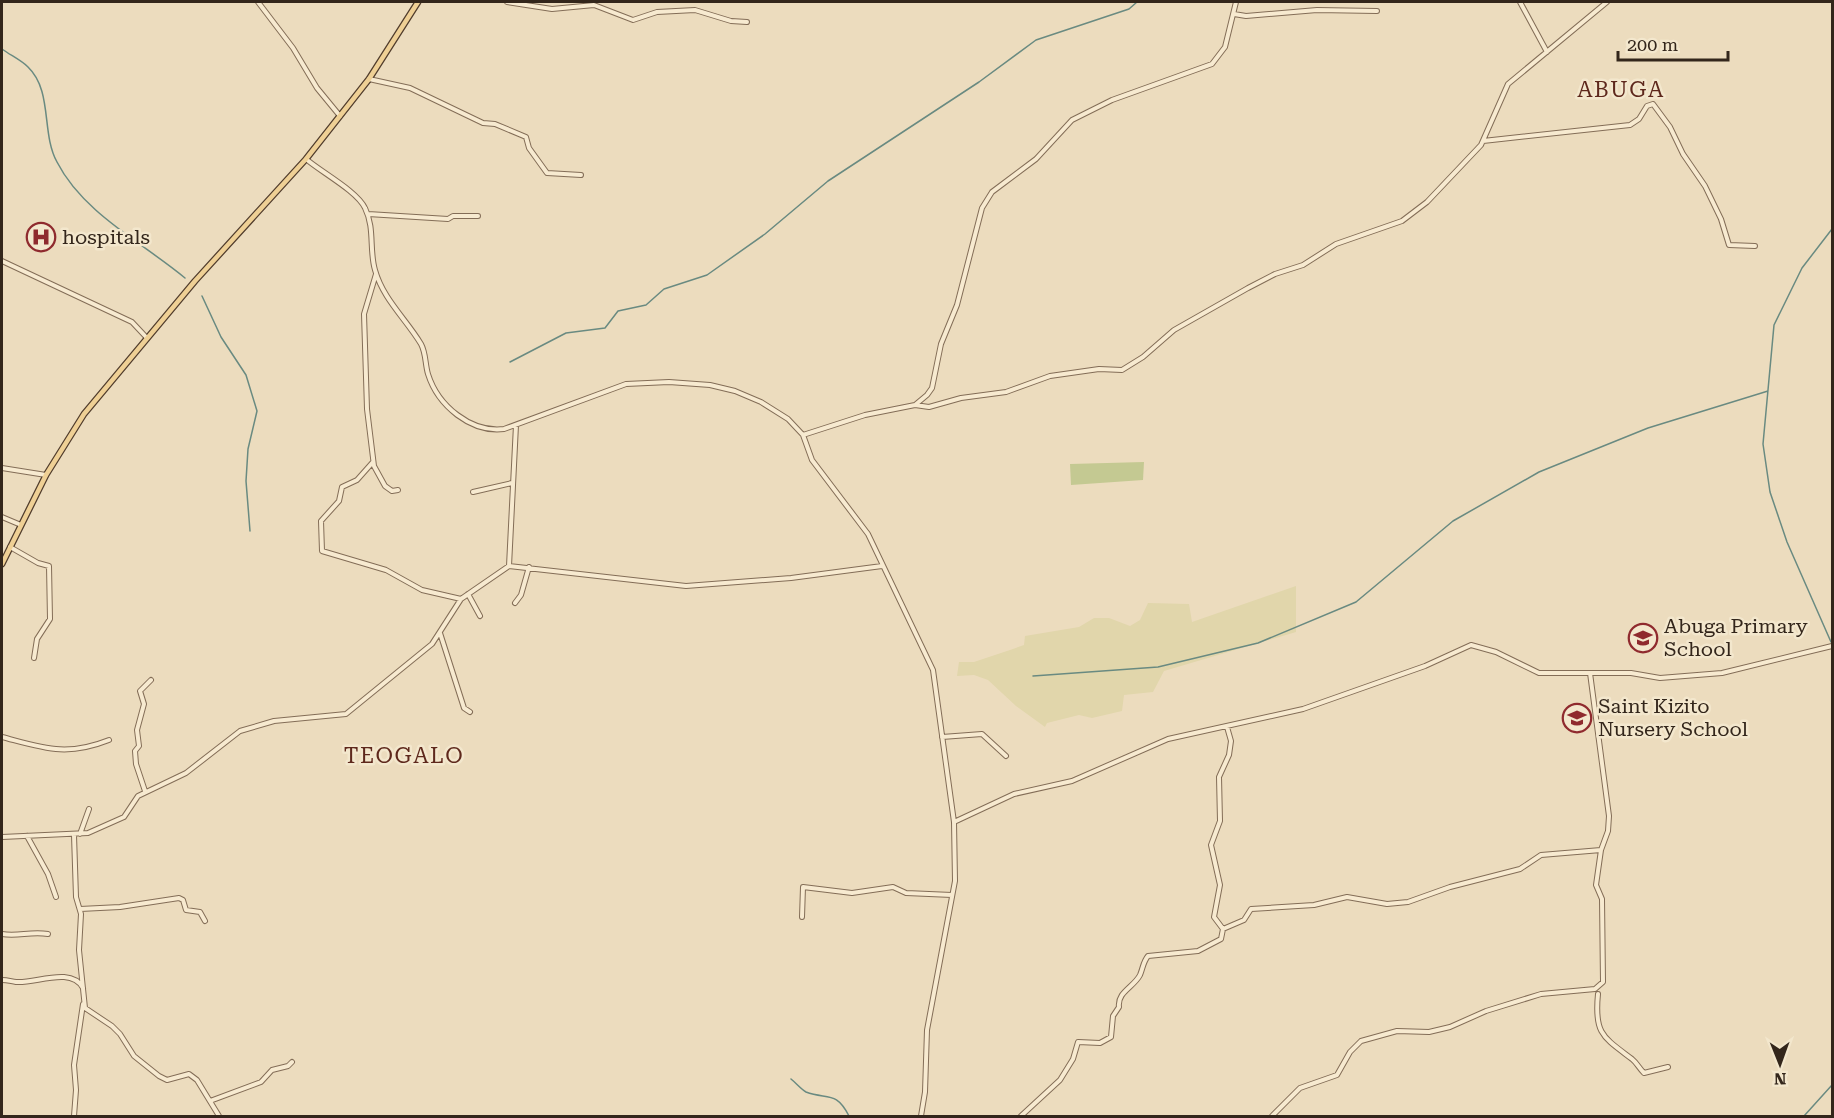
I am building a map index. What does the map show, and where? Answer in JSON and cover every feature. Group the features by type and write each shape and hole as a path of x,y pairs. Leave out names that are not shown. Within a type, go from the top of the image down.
{"main road":[{"path":"2,564 46,475 84,414 147,338 306,159 369,79 418,2"}],"street":[{"path":"258,2 293,48 317,88 340,116"},
{"path":"507,2 552,9 594,5 633,20 657,12 695,10 731,21 747,22"},
{"path":"915,405 932,388 941,344 957,305 982,208 990,195 1036,159 1072,120 1112,100 1212,64 1225,47 1236,2"},
{"path":"1520,2 1547,52"},
{"path":"803,435 836,423 915,405 929,406 961,398 1006,392 1050,376 1127,368 1174,330 1248,288 1275,274 1303,265 1343,240 1402,221 1427,202 1483,141 1507,86 1607,2"},
{"path":"1234,14 1246,16 1317,10 1377,11"},
{"path":"369,79 410,88 483,123 495,124 523,135 547,173 581,175"},
{"path":"1483,141 1630,125 1639,119 1647,105 1653,104 1670,126 1685,157 1705,186 1729,245 1755,246"},
{"path":"306,159 355,196 368,214 373,237 376,273 390,302 420,343 432,382 453,412 470,423 488,430 516,425 616,386 644,381 710,385 751,397 788,419 803,435 812,460 868,534 933,670 954,822 957,859 927,1030 925,1092 921,1116"},
{"path":"368,214 448,219 453,216 478,216"},
{"path":"2,261 132,322 147,338"},
{"path":"376,273 372,279 372,293 364,307 366,403 373,462 385,486 392,491 398,490"},
{"path":"509,566 517,450 516,425"},
{"path":"373,462 357,480 342,487 339,501 320,523 322,551 386,570 422,590 461,599"},
{"path":"2,468 46,475"},
{"path":"473,492 513,483"},
{"path":"2,517 21,525"},
{"path":"10,546 38,564 49,566 51,615 38,639 34,658"},
{"path":"2,837 77,835 124,817 138,796 186,773 221,744 247,728 292,718 346,714 432,644 461,599 509,566 686,586 825,574 882,566"},
{"path":"515,603 521,595 529,567"},
{"path":"468,594 480,615"},
{"path":"440,632 464,708 470,712"},
{"path":"954,822 1014,794 1072,781 1168,740 1227,728 1336,698 1425,666 1471,645 1496,652 1539,673 1631,673 1660,678 1713,674 1833,646"},
{"path":"1590,673 1609,816 1608,831 1601,850 1596,877 1602,899 1603,982 1598,994 1597,1016 1605,1040 1635,1061 1644,1073 1668,1067"},
{"path":"146,791 136,764 135,751 139,746 137,730 144,704 140,691 151,680"},
{"path":"1021,1116 1060,1080 1073,1059 1078,1042 1100,1043 1111,1037 1113,1016 1119,1007 1118,1002 1124,991 1137,980 1148,956 1198,951 1221,939 1223,929 1214,917 1220,885 1211,845 1220,821 1220,777 1229,755 1231,741 1227,728"},
{"path":"942,737 981,734 1006,756"},
{"path":"2,737 57,750 83,750 109,740"},
{"path":"74,1116 76,1090 74,1065 83,1003 79,950 80,909 76,897 77,835 89,809"},
{"path":"27,836 48,874 56,897"},
{"path":"1223,929 1244,920 1251,909 1314,905 1347,897 1387,904 1408,902 1450,887 1520,869 1541,855 1601,850"},
{"path":"802,917 803,888 852,893 893,887 906,893 952,895"},
{"path":"80,909 120,907 181,898 186,910 200,912 205,921"},
{"path":"2,934 11,936 26,932 48,934"},
{"path":"2,980 16,982 50,977 73,978 79,981 83,988"},
{"path":"1272,1116 1300,1088 1337,1075 1350,1052 1361,1041 1397,1031 1430,1032 1450,1027 1488,1010 1541,994 1595,989 1601,985"},
{"path":"1595,989 1598,994"},
{"path":"83,1003 85,1008 120,1034 130,1051 147,1068 167,1080 189,1074 197,1080 219,1116"},
{"path":"210,1101 261,1082 272,1070 288,1066 292,1062"}],"shaded area":[{"path":"1296,586 1296,632 1164,671 1153,692 1124,695 1122,711 1092,718 1079,715 1047,723 1045,727 1016,706 988,680 974,675 957,676 959,662 974,662 1024,645 1025,636 1079,627 1094,618 1109,618 1130,626 1140,620 1148,603 1189,604 1192,622"}],"green space":[{"path":"1144,462 1143,480 1071,485 1070,464"}],"waterway":[{"path":"510,362 566,333 605,328 618,311 646,305 664,289 707,275 765,234 828,181 979,82 1036,40 1129,9 1137,2"},
{"path":"2,49 25,64 36,77 44,100 52,151 68,180 98,212 185,278"},
{"path":"1831,642 1787,542 1770,492 1763,444 1774,325 1802,268 1832,229"},
{"path":"202,296 221,337 246,375 257,411 248,449 246,481 250,531"},
{"path":"1033,676 1158,667 1258,643 1356,602 1453,521 1539,472 1648,428 1768,391"},
{"path":"791,1079 806,1092 831,1097 840,1102 849,1116"},
{"path":"1804,1116 1832,1085"}],"place":[{"name":"hospitals","path":"41,237"},
{"name":"Abuga Primary School","path":"1643,638"},
{"name":"Saint Kizito Nursery School","path":"1577,718"}],"district":[{"name":"ABUGA","path":"1621,89"},
{"name":"TEOGALO","path":"404,755"}]}
